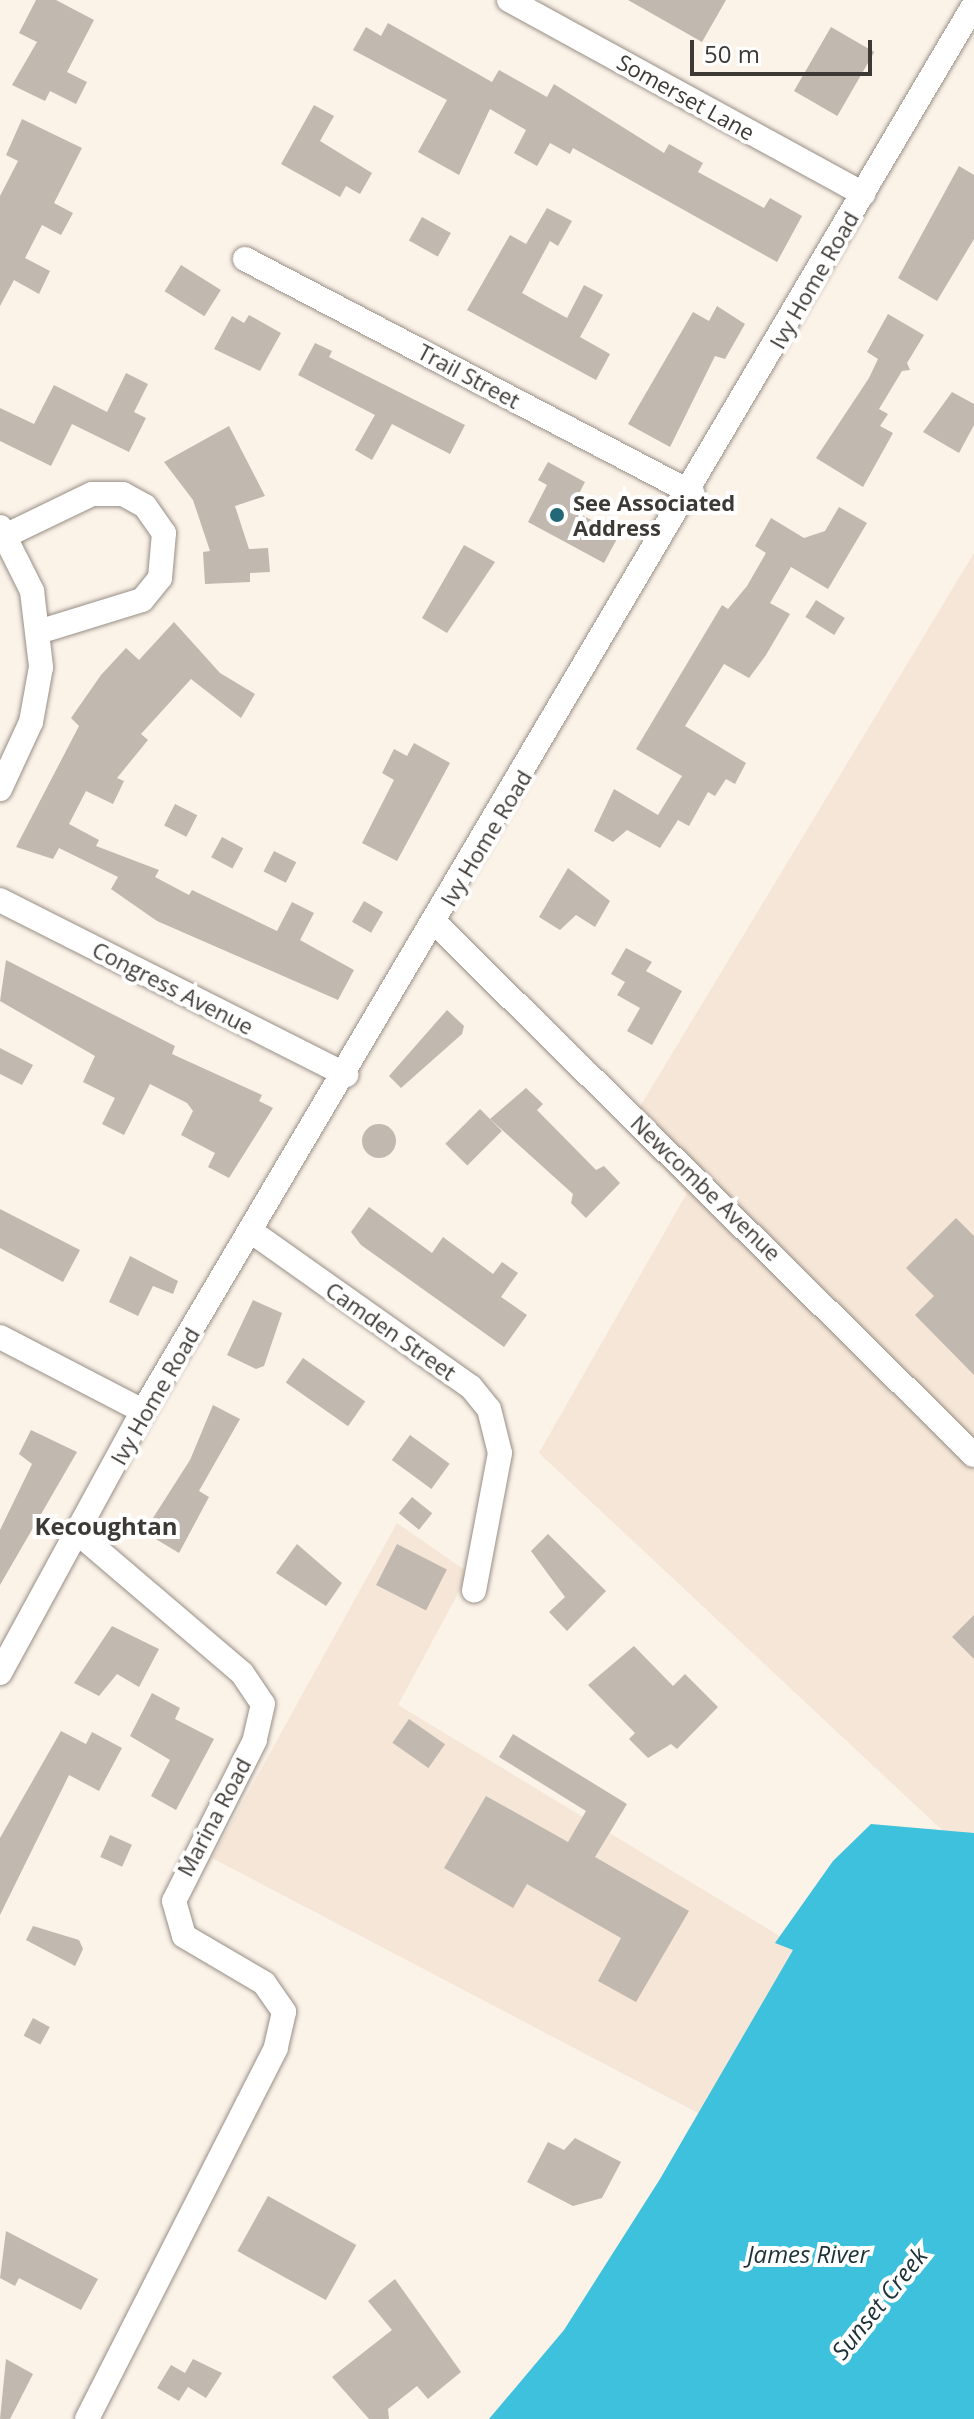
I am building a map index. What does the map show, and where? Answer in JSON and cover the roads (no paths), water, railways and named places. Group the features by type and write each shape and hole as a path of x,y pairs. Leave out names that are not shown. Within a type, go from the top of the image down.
{"street":[{"name":"Somerset Lane","path":"509,0 863,194"},
{"name":"Ivy Home Road","path":"0,1673 79,1534 143,1411 692,493 974,5"},
{"name":"Trail Street","path":"245,259 692,493"},
{"path":"0,789 31,722 41,631 4,531 92,494 123,494 145,506 164,533 160,578 142,600 41,631"},
{"name":"Congress Avenue","path":"0,900 346,1075"},
{"name":"Newcombe Avenue","path":"435,923 974,1455"},
{"name":"Camden Street","path":"252,1232 471,1387 489,1409 500,1453 474,1591"},
{"path":"0,1337 143,1411"},
{"name":"Marina Road","path":"79,1534 242,1673 263,1704 255,1740 174,1901 184,1936 264,1983 284,2012 276,2048 87,2419"}],"water":[{"name":"James River","path":"871,1824 974,1833 974,2419 489,2419 564,2330 660,2179 793,1950 775,1943 833,1861"}],"place":[{"name":"See Associated Address","path":"557,515"}],"district":[{"name":"Kecoughtan","path":"106,1526"}],"water label":[{"name":"Sunset Creek","path":"879,2303"}]}
